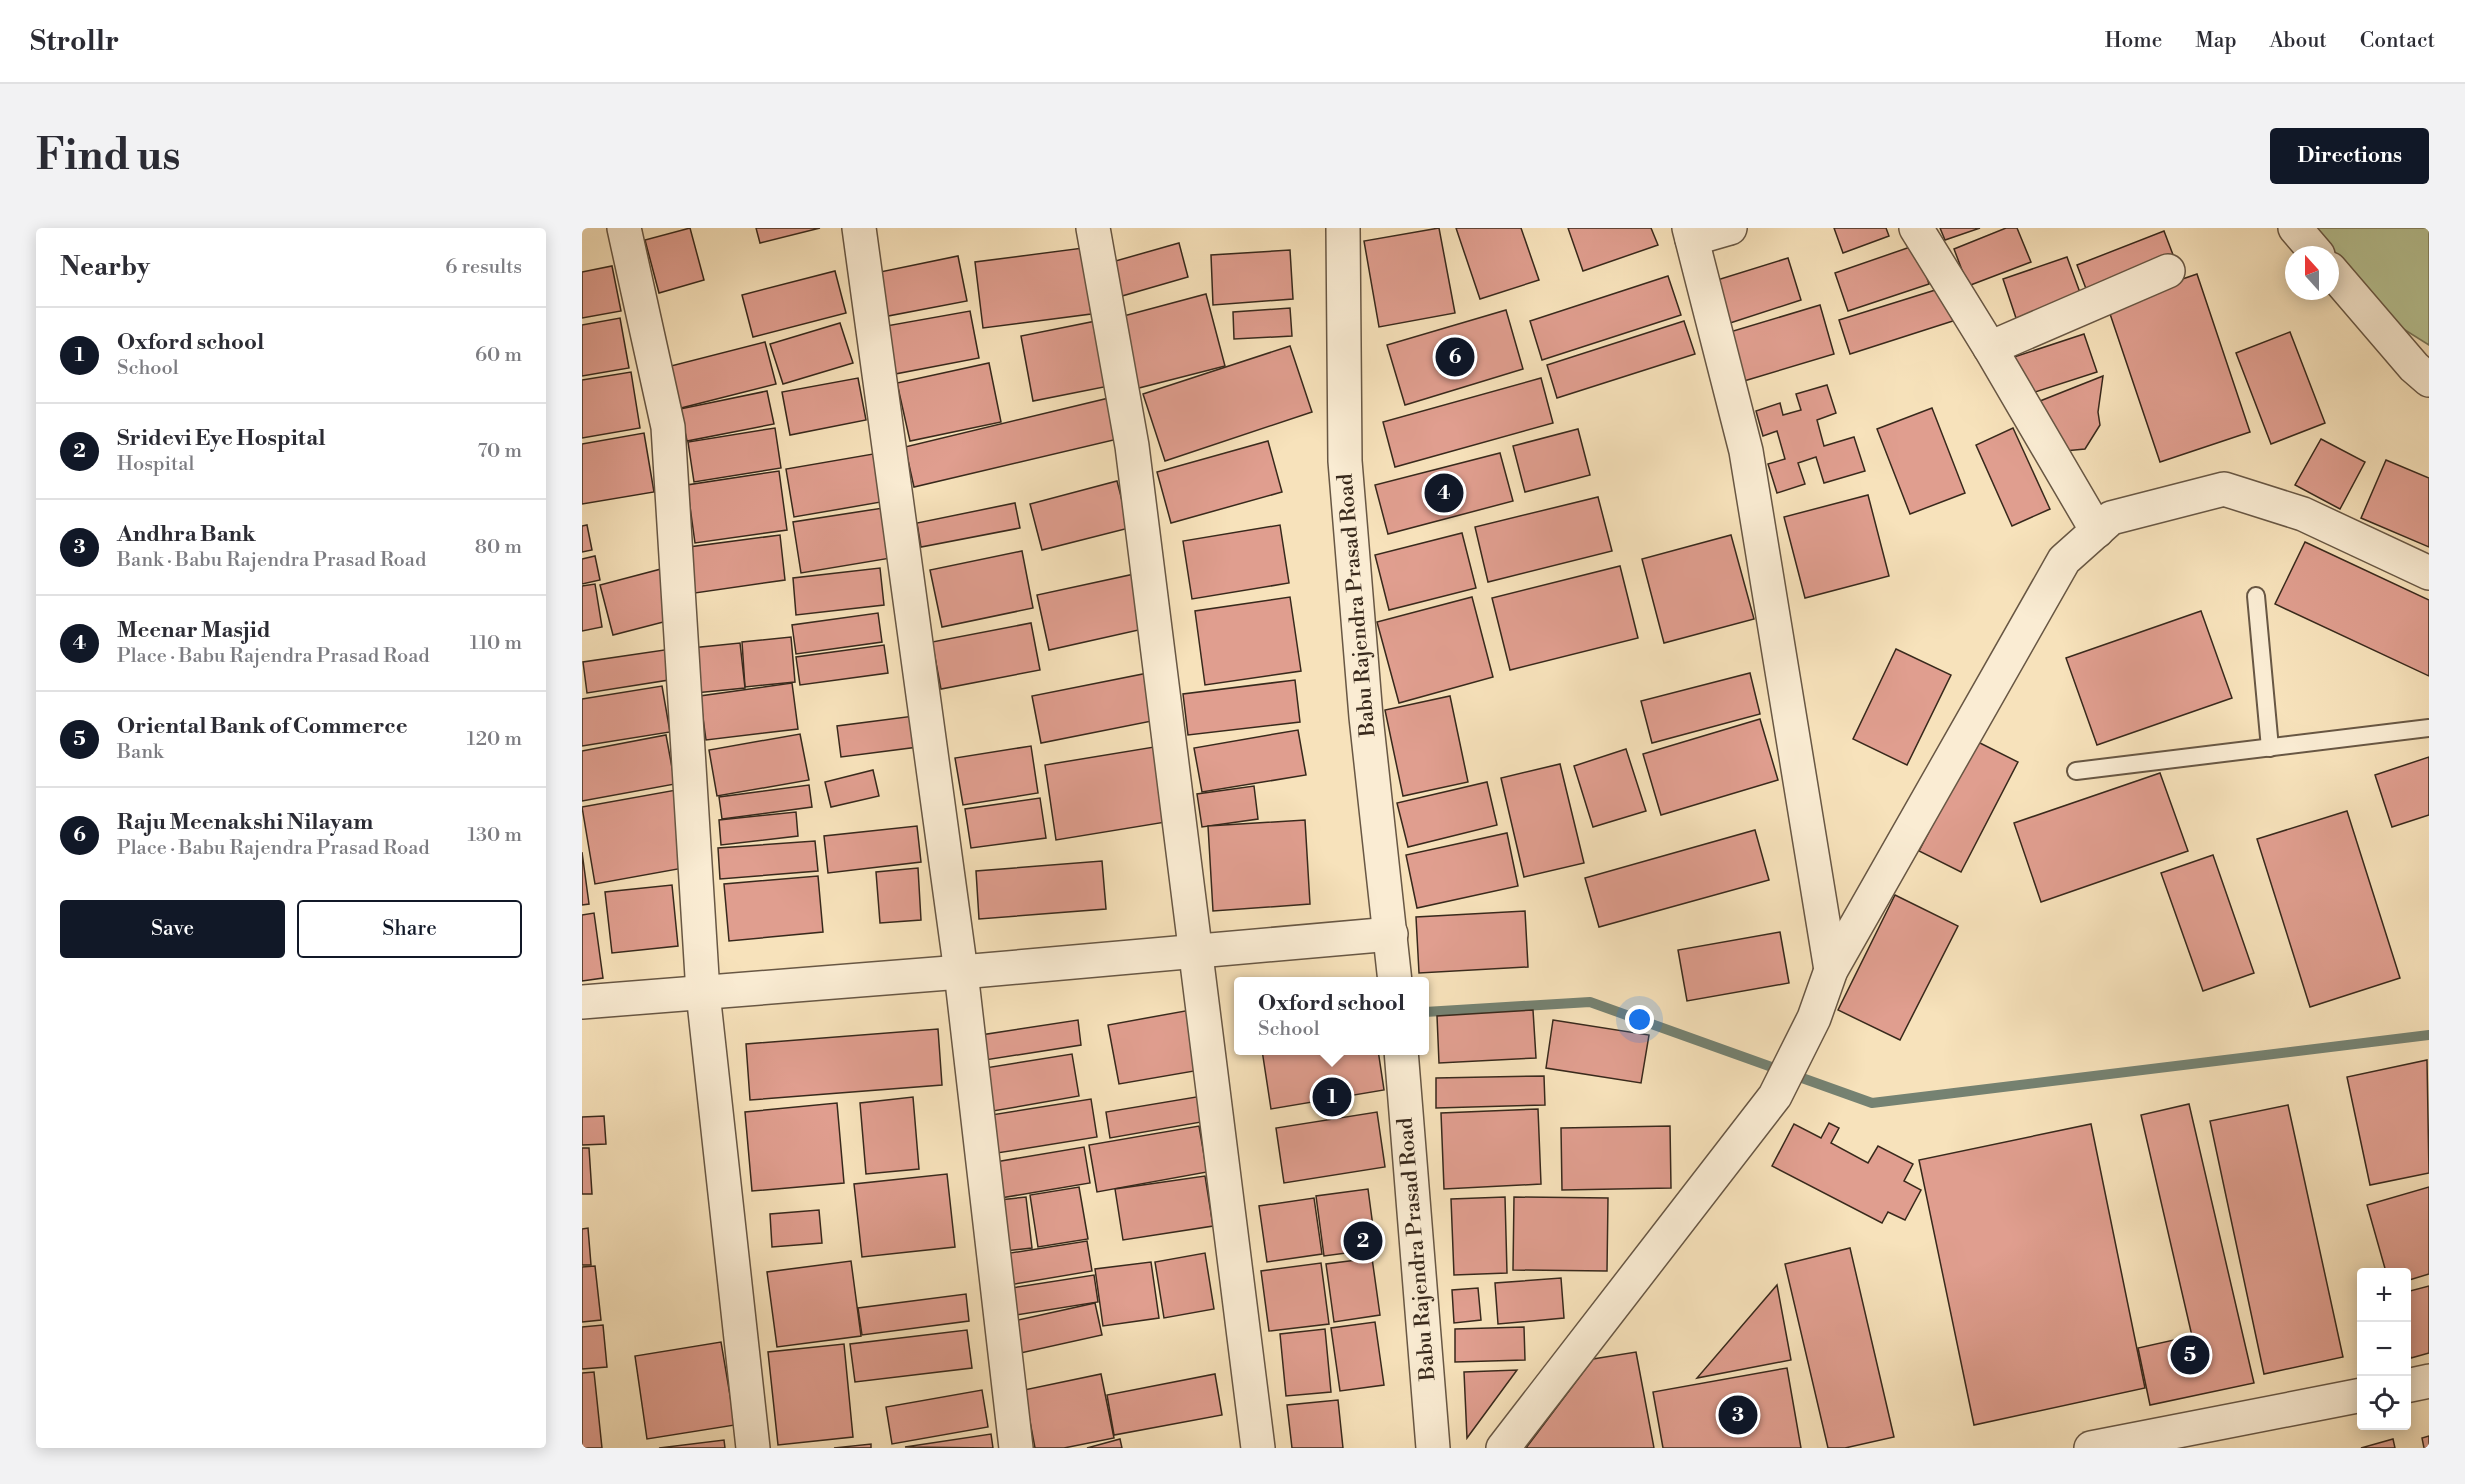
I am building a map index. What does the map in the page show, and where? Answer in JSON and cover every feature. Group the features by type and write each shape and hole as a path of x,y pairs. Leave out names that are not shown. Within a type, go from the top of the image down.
{"street":[{"path":"624,228 668,426 703,993 753,1448"},
{"path":"859,228 961,972 1016,1448"},
{"path":"1093,228 1132,446 1258,1448"},
{"name":"Babu Rajendra Prasad Road","path":"1343,228 1346,462 1366,717 1395,977"},
{"path":"1730,228 1691,234 1746,451 1831,970"},
{"path":"1916,228 1990,348 2097,531"},
{"path":"2295,228 2310,246"},
{"path":"1990,348 2168,271"},
{"path":"2339,280 2414,367 2429,380"},
{"path":"1503,1448 1775,1096 1814,1018 1831,970 2064,560 2111,518 2224,489 2303,513 2429,573"},
{"path":"582,1002 961,972 1391,934"},
{"name":"Babu Rajendra Prasad Road","path":"1401,1055 1433,1448"},
{"path":"2411,1385 2429,1381"},
{"path":"2091,1448 2357,1396"}],"lane":[{"path":"2256,596 2270,748"},
{"path":"2076,771 2429,728"}],"green space":[{"path":"2306,228 2429,228 2429,345 2357,300 2339,275 2339,246 2319,246"}],"building":[{"path":"690,228 704,280 659,293 645,240"},
{"path":"756,228 820,228 760,243"},
{"path":"1439,228 1455,313 1379,327 1364,241"},
{"path":"1456,228 1521,228 1539,280 1480,299"},
{"path":"1568,228 1651,228 1658,245 1583,271"},
{"path":"1834,228 1886,228 1889,236 1843,253"},
{"path":"1940,228 1980,228 1945,240"},
{"path":"2006,228 2017,228 2031,262 1968,286 1954,249"},
{"path":"2164,231 2175,260 2088,294 2077,265"},
{"path":"1179,243 1188,277 1122,296 1112,262"},
{"path":"1916,245 1929,284 1848,311 1835,273"},
{"path":"1083,248 1091,314 983,328 975,262"},
{"path":"1290,250 1293,299 1213,305 1211,255"},
{"path":"958,256 967,301 888,316 880,272"},
{"path":"2067,257 2082,298 2017,321 2003,279"},
{"path":"1788,258 1801,300 1727,324 1714,281"},
{"path":"612,266 621,311 582,318 582,272"},
{"path":"835,271 846,313 753,337 742,295"},
{"path":"2197,274 2250,432 2160,462 2107,305"},
{"path":"1668,276 1681,315 1542,360 1530,321"},
{"path":"1945,287 1956,320 1850,354 1839,320"},
{"path":"1206,294 1225,366 1135,389 1116,318"},
{"path":"1820,305 1834,354 1744,381 1730,332"},
{"path":"1290,308 1292,336 1234,339 1233,312"},
{"path":"1506,310 1523,369 1405,405 1387,345"},
{"path":"970,311 979,358 895,374 886,326"},
{"path":"620,318 629,368 582,376 582,325"},
{"path":"1101,320 1114,385 1033,401 1021,336"},
{"path":"1684,321 1695,354 1557,398 1547,365"},
{"path":"840,323 853,363 783,384 770,344"},
{"path":"2290,332 2325,423 2271,444 2236,353"},
{"path":"2084,334 2097,372 2023,396 2011,358"},
{"path":"765,342 776,384 677,409 667,367"},
{"path":"1290,346 1312,412 1165,461 1143,394"},
{"path":"989,363 1001,422 910,441 897,383"},
{"path":"631,372 640,428 582,438 582,380"},
{"path":"2103,376 2098,412 2100,425 2085,449 2054,452 2035,403"},
{"path":"858,378 866,420 790,435 782,392"},
{"path":"1541,378 1553,423 1395,467 1383,422"},
{"path":"1827,385 1836,413 1817,420 1824,446 1854,437 1865,471 1824,483 1816,457 1798,463 1805,484 1777,493 1768,464 1785,459 1777,431 1763,436 1756,411 1780,403 1783,415 1801,410 1796,394"},
{"path":"767,391 774,424 687,441 680,409"},
{"path":"1113,397 1122,438 914,487 905,447"},
{"path":"1932,408 1965,493 1910,514 1877,429"},
{"path":"775,428 781,468 694,482 688,442"},
{"path":"2013,428 2050,509 2012,526 1976,445"},
{"path":"1578,429 1590,475 1525,492 1513,446"},
{"path":"644,433 654,492 582,504 582,444"},
{"path":"2321,439 2365,462 2340,509 2295,485"},
{"path":"1268,441 1282,492 1171,523 1157,472"},
{"path":"1500,453 1513,501 1388,534 1375,485"},
{"path":"873,454 881,502 794,517 786,469"},
{"path":"2386,460 2429,478 2429,547 2361,518"},
{"path":"779,471 787,530 695,543 687,485"},
{"path":"1117,481 1129,528 1042,550 1030,504"},
{"path":"1868,495 1889,576 1805,598 1784,517"},
{"path":"1598,497 1612,551 1488,582 1475,527"},
{"path":"1015,503 1020,528 921,547 917,523"},
{"path":"883,508 891,558 801,573 793,522"},
{"path":"587,525 592,550 582,552 582,526"},
{"path":"1280,525 1289,583 1192,599 1183,541"},
{"path":"1462,533 1476,588 1389,610 1375,555"},
{"path":"780,535 785,580 695,593 689,547"},
{"path":"1731,535 1754,619 1664,643 1642,559"},
{"path":"2305,542 2429,600 2429,676 2275,604"},
{"path":"1022,551 1033,608 942,627 930,570"},
{"path":"595,556 600,580 582,584 582,559"},
{"path":"1620,566 1638,638 1510,670 1492,598"},
{"path":"880,568 884,605 796,615 793,578"},
{"path":"661,569 675,619 613,635 600,585"},
{"path":"1139,573 1152,627 1049,650 1037,595"},
{"path":"595,584 602,627 582,631 582,586"},
{"path":"1290,597 1301,671 1205,685 1195,611"},
{"path":"1472,597 1493,677 1399,703 1377,622"},
{"path":"2201,611 2232,698 2097,745 2066,658"},
{"path":"878,613 882,642 796,654 792,625"},
{"path":"1031,623 1040,670 941,689 932,642"},
{"path":"791,637 795,682 745,687 742,642"},
{"path":"740,643 745,688 695,693 691,648"},
{"path":"884,645 888,673 800,685 796,657"},
{"path":"671,649 675,679 587,693 583,662"},
{"path":"1896,649 1951,675 1907,765 1853,739"},
{"path":"1153,672 1162,719 1041,743 1032,696"},
{"path":"1750,673 1760,714 1652,743 1641,701"},
{"path":"1295,680 1300,722 1188,735 1183,694"},
{"path":"792,683 798,729 706,740 700,696"},
{"path":"662,686 670,732 582,746 582,699"},
{"path":"1450,696 1468,782 1403,796 1385,710"},
{"path":"914,716 918,747 841,757 837,726"},
{"path":"1760,719 1778,780 1661,815 1643,754"},
{"path":"1298,730 1306,775 1202,792 1194,748"},
{"path":"800,734 809,780 717,796 709,750"},
{"path":"666,735 675,784 582,801 582,751"},
{"path":"1976,741 2018,762 1961,872 1919,851"},
{"path":"1031,746 1038,793 963,805 955,758"},
{"path":"1154,747 1166,822 1056,840 1045,765"},
{"path":"1626,749 1646,811 1593,827 1574,766"},
{"path":"2429,757 2429,815 2392,827 2375,775"},
{"path":"1560,764 1584,863 1524,877 1501,778"},
{"path":"873,770 879,796 831,807 825,782"},
{"path":"2160,773 2188,851 2041,902 2014,823"},
{"path":"1487,782 1497,825 1408,847 1397,803"},
{"path":"809,785 812,807 722,819 719,797"},
{"path":"1254,786 1258,819 1202,827 1197,794"},
{"path":"676,790 689,867 595,884 582,807"},
{"path":"1040,798 1046,838 971,848 965,809"},
{"path":"2347,811 2400,978 2310,1007 2257,839"},
{"path":"796,812 798,836 721,845 719,820"},
{"path":"1305,820 1310,904 1213,911 1208,826"},
{"path":"917,826 921,862 828,873 824,836"},
{"path":"1755,830 1769,880 1599,927 1585,878"},
{"path":"1507,833 1518,886 1417,908 1406,855"},
{"path":"815,841 818,871 720,879 718,848"},
{"path":"582,852 589,904 582,905"},
{"path":"2213,855 2254,973 2203,991 2161,873"},
{"path":"1102,861 1106,909 979,919 976,871"},
{"path":"918,868 921,920 880,923 876,872"},
{"path":"818,876 823,932 729,941 724,884"},
{"path":"672,885 678,946 612,953 605,892"},
{"path":"1895,895 1958,926 1900,1040 1838,1010"},
{"path":"1525,911 1528,967 1419,973 1416,917"},
{"path":"594,913 603,978 582,981 582,915"},
{"path":"1780,932 1789,983 1687,1001 1678,950"},
{"path":"1196,1009 1206,1069 1119,1084 1108,1025"},
{"path":"1533,1010 1536,1058 1439,1063 1437,1016"},
{"path":"1078,1020 1081,1045 985,1060 981,1035"},
{"path":"1553,1020 1649,1035 1641,1083 1546,1068"},
{"path":"938,1029 942,1085 750,1100 746,1044"},
{"path":"1072,1054 1079,1096 993,1111 985,1068"},
{"path":"1263,1055 1379,1055 1384,1090 1271,1109"},
{"path":"2427,1060 2429,1173 2370,1185 2347,1077"},
{"path":"1544,1076 1545,1105 1436,1108 1436,1078"},
{"path":"1202,1096 1207,1121 1110,1138 1106,1112"},
{"path":"913,1097 919,1169 866,1174 860,1103"},
{"path":"1091,1099 1097,1137 997,1153 991,1115"},
{"path":"837,1103 844,1183 752,1191 745,1112"},
{"path":"2189,1104 2254,1383 2150,1405 2138,1348 2192,1336 2141,1115"},
{"path":"2288,1105 2343,1357 2264,1374 2210,1121"},
{"path":"1538,1109 1541,1184 1444,1189 1441,1113"},
{"path":"1377,1112 1385,1167 1284,1183 1276,1128"},
{"path":"604,1116 606,1144 582,1145 582,1117"},
{"path":"1829,1123 1839,1128 1831,1143 1868,1163 1878,1146 1913,1164 1904,1181 1921,1190 1905,1220 1888,1212 1882,1223 1772,1166 1794,1124 1821,1138"},
{"path":"2091,1124 2145,1388 1974,1425 1919,1160"},
{"path":"1199,1126 1207,1172 1097,1192 1089,1145"},
{"path":"1670,1126 1671,1188 1562,1190 1561,1128"},
{"path":"1084,1147 1090,1183 995,1199 989,1163"},
{"path":"582,1148 589,1148 592,1194 582,1194"},
{"path":"947,1174 955,1247 862,1257 854,1184"},
{"path":"1205,1176 1213,1226 1123,1240 1115,1189"},
{"path":"1079,1187 1088,1239 1038,1247 1030,1195"},
{"path":"2429,1187 2429,1274 2411,1279 2411,1268 2385,1268 2367,1205"},
{"path":"1368,1189 1376,1249 1324,1256 1316,1196"},
{"path":"1026,1197 1032,1248 996,1252 990,1201"},
{"path":"1505,1197 1507,1273 1454,1275 1451,1199"},
{"path":"1514,1197 1608,1198 1607,1271 1513,1270"},
{"path":"1314,1198 1322,1254 1267,1262 1259,1206"},
{"path":"819,1210 822,1243 772,1247 770,1214"},
{"path":"588,1228 591,1265 582,1265 582,1229"},
{"path":"1087,1241 1092,1271 1003,1286 998,1255"},
{"path":"1850,1248 1894,1437 1845,1448 1828,1448 1785,1264"},
{"path":"1205,1253 1214,1309 1164,1318 1155,1262"},
{"path":"1372,1258 1380,1315 1334,1322 1326,1264"},
{"path":"851,1261 861,1336 777,1347 767,1272"},
{"path":"1151,1262 1159,1318 1103,1326 1095,1269"},
{"path":"1321,1263 1329,1324 1269,1331 1261,1271"},
{"path":"595,1266 601,1320 582,1322 582,1267"},
{"path":"1094,1275 1098,1302 1010,1316 1005,1289"},
{"path":"1561,1278 1564,1318 1498,1324 1495,1283"},
{"path":"1777,1285 1791,1360 1697,1378"},
{"path":"2429,1286 2429,1353 2411,1358 2411,1322 2411,1291"},
{"path":"1478,1288 1481,1320 1454,1323 1452,1290"},
{"path":"966,1294 969,1321 862,1335 858,1308"},
{"path":"1095,1303 1102,1335 1016,1354 1009,1322"},
{"path":"1375,1322 1384,1385 1340,1391 1331,1328"},
{"path":"603,1325 607,1367 582,1369 582,1327"},
{"path":"1524,1327 1525,1360 1455,1362 1455,1329"},
{"path":"1325,1329 1331,1392 1286,1396 1280,1334"},
{"path":"967,1330 972,1368 855,1382 850,1344"},
{"path":"721,1342 735,1425 647,1439 635,1356"},
{"path":"844,1344 853,1437 778,1445 768,1352"},
{"path":"1636,1352 1654,1448 1526,1448 1593,1359"},
{"path":"1787,1368 1801,1448 1663,1448 1653,1392"},
{"path":"1517,1370 1467,1438 1464,1372"},
{"path":"594,1372 602,1448 582,1448 582,1373"},
{"path":"1101,1374 1114,1438 1064,1448 1035,1448 1024,1390"},
{"path":"1215,1374 1222,1415 1114,1435 1107,1395"},
{"path":"982,1390 988,1427 892,1444 886,1407"},
{"path":"1338,1400 1343,1448 1292,1448 1287,1405"},
{"path":"991,1434 993,1448 905,1447"},
{"path":"2429,1436 2429,1448 2424,1448 2422,1438"},
{"path":"1120,1439 1122,1448 1087,1448"},
{"path":"2393,1439 2395,1448 2361,1448"},
{"path":"724,1440 725,1448 659,1448"},
{"path":"871,1444 871,1448 834,1448"}],"waterway":[{"path":"1429,1012 1590,1002 1872,1103 2429,1035"}],"place":[{"name":"Raju Meenakshi Nilayam","path":"1455,357"},
{"name":"Meenar Masjid","path":"1444,493"},
{"name":"Oxford school","path":"1332,1097"},
{"name":"Sridevi Eye Hospital","path":"1363,1241"},
{"name":"Oriental Bank of Commerce","path":"2190,1355"},
{"name":"Andhra Bank","path":"1738,1415"}]}
